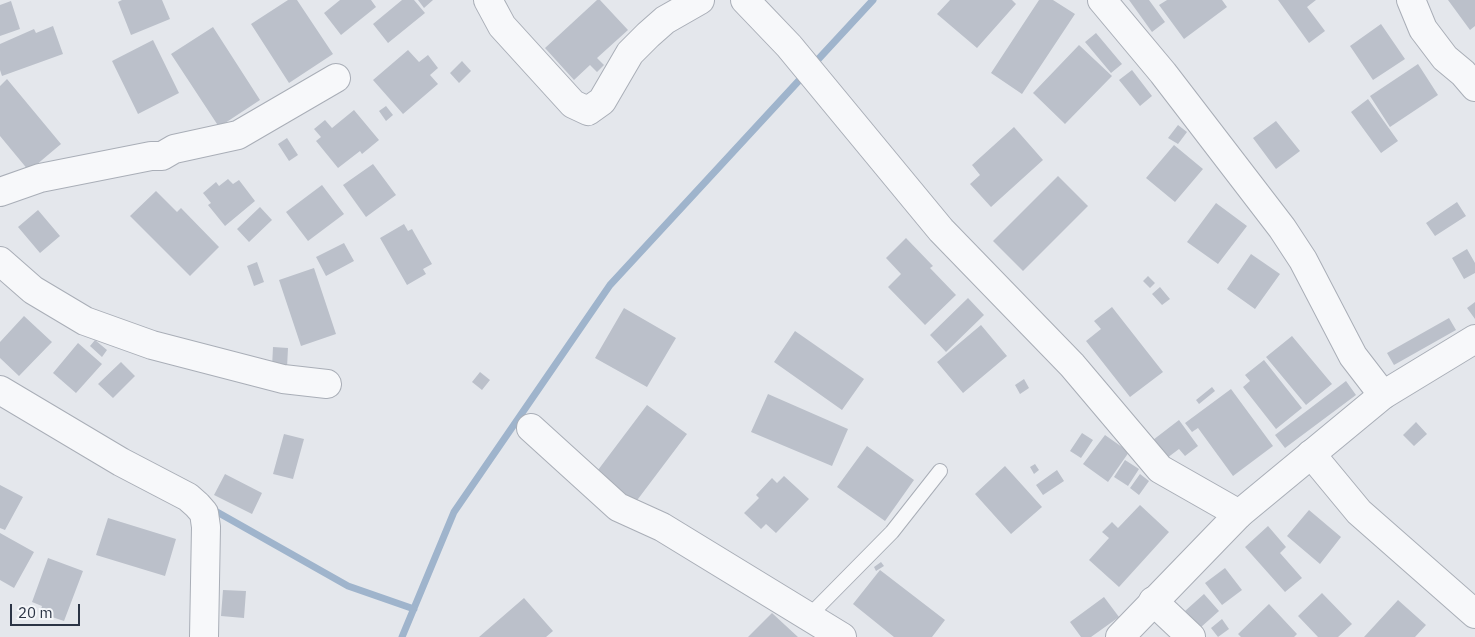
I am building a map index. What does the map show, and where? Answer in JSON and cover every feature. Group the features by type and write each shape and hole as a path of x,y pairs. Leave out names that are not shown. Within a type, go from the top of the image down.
{"street":[{"path":"488,0 509,33 573,104 588,111 602,101 630,54 648,35 665,20 700,0"},
{"path":"746,0 789,46 941,230 1072,365 1160,469 1239,514"},
{"path":"1102,0 1168,81 1282,228 1303,260 1353,356 1383,395"},
{"path":"1411,0 1423,29 1445,58 1471,75"},
{"path":"0,192 40,178 151,156 162,156 174,148 238,135 336,78"},
{"path":"0,261 33,290 93,324 152,345 283,379 327,384"},
{"path":"1120,637 1239,514 1383,395 1475,339"},
{"path":"0,390 121,462 188,497 204,513 206,527 204,637"},
{"path":"531,428 618,507 662,527 842,637"},
{"path":"1311,454 1359,512 1475,614"},
{"path":"1153,601 1191,637"}],"lane":[{"path":"809,616 892,532 940,471"}],"building":[{"path":"122,0 162,0 170,19 131,35 118,2"},
{"path":"288,0 297,0 333,54 289,83 251,24"},
{"path":"340,0 371,0 376,7 341,35 324,13"},
{"path":"402,0 414,0 425,13 388,43 373,24"},
{"path":"418,0 433,0 424,8"},
{"path":"597,0 600,0 628,30 597,58 604,65 597,72 590,65 574,80 545,48"},
{"path":"950,0 1012,0 1016,4 977,48 937,14"},
{"path":"1039,0 1053,0 1075,14 1022,94 991,73"},
{"path":"1129,0 1149,0 1165,22 1152,32"},
{"path":"1167,0 1222,0 1227,7 1184,39 1159,5"},
{"path":"1278,0 1316,0 1307,7 1325,31 1309,43"},
{"path":"1448,0 1475,0 1475,26 1470,30"},
{"path":"11,1 20,29 0,36 0,5"},
{"path":"1381,24 1405,59 1373,80 1350,46"},
{"path":"53,26 63,54 2,76 0,70 0,44 34,29 36,33"},
{"path":"213,27 260,100 219,127 171,54"},
{"path":"1096,33 1122,64 1111,73 1085,42"},
{"path":"153,40 179,93 138,114 112,61"},
{"path":"1079,45 1112,76 1065,124 1033,93"},
{"path":"408,50 419,62 428,55 438,68 430,75 438,84 403,114 373,80"},
{"path":"462,61 471,71 459,83 450,73"},
{"path":"1418,64 1438,95 1390,127 1370,96"},
{"path":"1132,70 1152,96 1140,106 1119,80"},
{"path":"7,79 61,144 29,171 0,136 0,86"},
{"path":"1368,99 1398,141 1381,153 1351,112"},
{"path":"386,106 393,115 386,121 379,111"},
{"path":"354,110 379,140 362,154 360,151 338,168 316,141 321,137 314,129 325,120 332,128"},
{"path":"1276,121 1300,151 1276,169 1253,138"},
{"path":"1178,125 1187,132 1178,144 1168,138"},
{"path":"1014,127 1043,160 991,207 970,184 980,175 972,165"},
{"path":"287,138 298,155 289,161 278,144"},
{"path":"1174,145 1203,169 1175,202 1146,178"},
{"path":"373,164 396,195 366,217 343,185"},
{"path":"1058,176 1088,206 1023,271 993,241"},
{"path":"228,179 233,184 239,180 255,201 225,226 208,205 211,203 203,193 216,182 219,186"},
{"path":"322,185 344,214 308,241 286,212"},
{"path":"156,191 177,212 181,208 219,247 190,276 130,216"},
{"path":"1457,202 1466,216 1435,236 1426,223"},
{"path":"1216,203 1247,226 1218,264 1187,242"},
{"path":"260,207 272,220 249,242 237,229"},
{"path":"38,210 60,236 40,253 18,227"},
{"path":"404,224 408,231 412,229 432,264 423,269 426,274 407,285 380,238"},
{"path":"906,238 933,266 930,268 956,295 925,325 888,287 901,274 886,258"},
{"path":"344,243 354,261 326,276 316,257"},
{"path":"1467,249 1475,263 1475,273 1464,279 1452,258"},
{"path":"1251,254 1280,274 1255,309 1227,289"},
{"path":"257,262 264,282 254,286 247,266"},
{"path":"314,268 336,334 301,346 279,280"},
{"path":"1148,276 1155,283 1150,288 1143,281"},
{"path":"1160,287 1170,299 1162,305 1152,294"},
{"path":"968,298 984,315 946,352 930,335"},
{"path":"1475,302 1475,319 1467,308"},
{"path":"1112,307 1163,372 1130,397 1086,341 1101,329 1094,321"},
{"path":"624,308 676,338 647,387 595,358"},
{"path":"24,316 52,342 19,376 0,358 0,342"},
{"path":"1449,318 1456,330 1394,365 1387,353"},
{"path":"981,325 1007,356 963,393 937,362"},
{"path":"795,331 864,379 842,410 774,362"},
{"path":"1292,336 1332,384 1306,405 1266,357"},
{"path":"95,340 107,350 102,357 90,346"},
{"path":"78,343 102,364 76,393 53,373"},
{"path":"273,347 288,348 287,368 272,367"},
{"path":"1264,360 1302,408 1276,429 1243,387 1250,381 1245,375"},
{"path":"121,362 135,376 113,398 98,384"},
{"path":"480,372 490,380 482,390 472,382"},
{"path":"1024,379 1029,388 1020,394 1015,385"},
{"path":"1346,381 1356,395 1285,448 1275,435"},
{"path":"1212,387 1215,391 1199,404 1196,400"},
{"path":"1231,389 1273,446 1233,476 1198,428 1192,432 1185,423"},
{"path":"768,394 848,429 832,466 751,432"},
{"path":"647,405 687,434 632,507 592,478"},
{"path":"1179,420 1198,446 1185,456 1179,449 1167,458 1153,440"},
{"path":"1416,422 1427,434 1414,446 1403,435"},
{"path":"1082,433 1093,440 1081,458 1070,451"},
{"path":"284,434 304,439 293,479 273,474"},
{"path":"1105,435 1129,452 1108,482 1083,464"},
{"path":"867,446 914,480 885,521 837,487"},
{"path":"1125,460 1139,469 1128,486 1114,477"},
{"path":"1035,464 1039,470 1034,474 1030,467"},
{"path":"1005,466 1042,507 1011,534 975,494"},
{"path":"1057,470 1064,481 1043,495 1036,485"},
{"path":"225,474 262,493 252,514 214,495"},
{"path":"1140,474 1149,481 1139,495 1130,488"},
{"path":"784,476 809,499 776,533 766,524 761,529 744,513 759,498 756,495 772,478 777,483"},
{"path":"0,485 23,497 5,530 0,528"},
{"path":"1140,505 1169,532 1119,587 1089,560 1109,538 1102,532 1112,522 1118,528"},
{"path":"1309,510 1341,537 1320,564 1287,536"},
{"path":"108,518 176,539 165,576 96,555"},
{"path":"1268,526 1286,547 1280,553 1302,578 1285,592 1245,547"},
{"path":"0,533 34,552 14,588 0,580"},
{"path":"48,558 83,571 64,621 40,613 42,606 32,602"},
{"path":"881,562 884,566 876,571 874,567"},
{"path":"1225,568 1242,590 1222,605 1205,583"},
{"path":"880,570 945,620 932,637 894,637 853,604"},
{"path":"223,590 246,591 244,618 221,616"},
{"path":"1322,593 1352,624 1338,637 1318,637 1298,616"},
{"path":"1204,594 1219,611 1200,628 1185,611"},
{"path":"1104,597 1119,617 1091,637 1081,637 1070,622"},
{"path":"524,598 553,631 546,637 479,637"},
{"path":"1398,600 1426,625 1415,637 1364,637"},
{"path":"1269,604 1297,634 1294,637 1241,637 1238,634"},
{"path":"772,613 798,637 748,637"},
{"path":"1222,619 1229,629 1218,637 1211,628"}],"waterway":[{"path":"812,66 873,0"},
{"path":"402,637 454,512 610,285 805,74"},
{"path":"210,508 348,586 414,609"}]}
